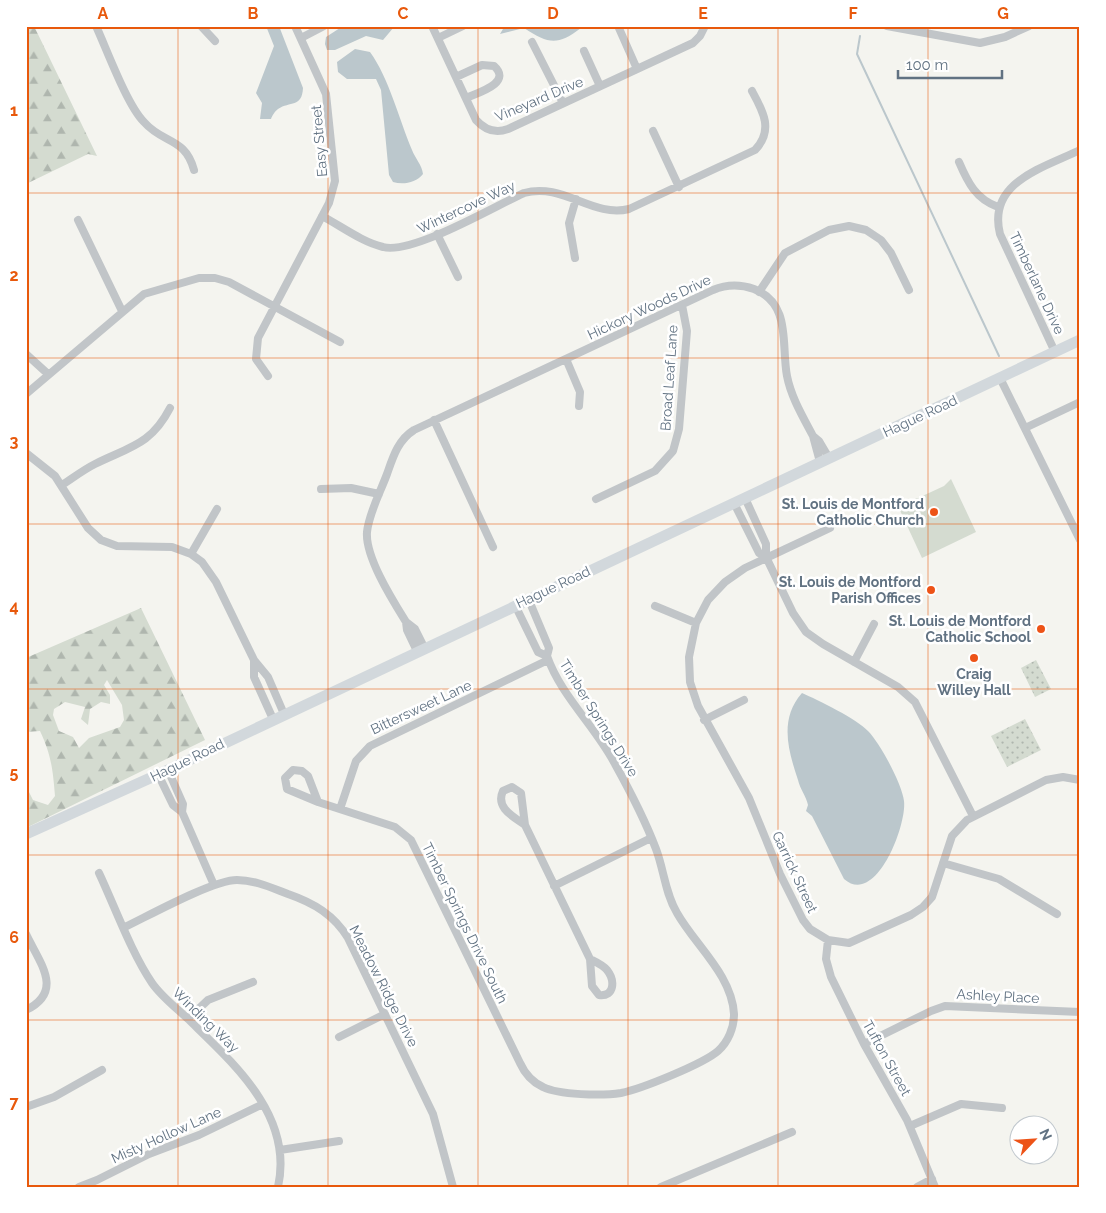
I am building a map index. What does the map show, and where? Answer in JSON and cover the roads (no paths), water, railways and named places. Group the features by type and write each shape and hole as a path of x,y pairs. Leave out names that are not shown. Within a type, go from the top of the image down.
{"street":[{"path":"96,26 138,116 152,130 182,146 191,158 194,170"},
{"path":"200,26 214,41"},
{"path":"301,38 324,26"},
{"name":"Vineyard Drive","path":"432,26 479,124 495,132 508,129 692,43 700,36 705,27"},
{"path":"438,38 464,26"},
{"path":"618,26 637,69"},
{"path":"887,26 980,43 1006,38 1029,26"},
{"name":"Easy Street","path":"268,376 259,366 256,345 274,306 333,194 335,182 328,105 323,85 301,38 298,27"},
{"path":"532,42 563,103"},
{"name":"Vineyard Drive","path":"584,51 600,86"},
{"path":"456,78 485,64 494,66 499,71 499,79 495,85 466,98"},
{"name":"Wintercove Way","path":"322,216 383,247 408,246 532,191 551,190 609,211 633,208 750,153 759,146 765,135 766,125 752,91"},
{"path":"653,131 679,187"},
{"path":"959,162 974,191 984,201 998,207 1005,193 1018,181 1080,150"},
{"path":"575,258 569,223 576,199"},
{"name":"Timberlane Drive","path":"998,207 1000,234 1055,352"},
{"path":"78,220 122,311"},
{"path":"824,460 819,441 813,436 789,386 784,334 778,313 772,303 759,292 784,253 829,230 849,226 866,230 882,240 891,253 909,290"},
{"path":"437,234 458,277"},
{"path":"26,394 122,311 148,293 192,280 206,278 229,282 340,342"},
{"name":"Hickory Woods Drive","path":"420,649 415,630 406,622 394,603 367,542 369,525 379,494 400,443 409,432 713,290 740,285 759,292"},
{"name":"Broad Leaf Lane","path":"596,499 655,471 673,451 679,429 687,331 682,305"},
{"name":"Hague Road","path":"26,834 163,772 528,598 1080,340"},
{"path":"26,354 48,374"},
{"path":"566,359 580,392 579,406"},
{"path":"1000,378 1080,540"},
{"path":"1025,428 1080,402"},
{"path":"62,485 94,464 142,444 157,430 170,408"},
{"path":"434,420 493,547"},
{"path":"26,453 47,468 62,485 88,528 106,543 125,546 166,546 191,554 207,567 254,660 268,677 284,714"},
{"path":"321,489 351,488 379,494"},
{"path":"740,500 760,553 766,557"},
{"path":"740,500 766,544 766,557 803,628 818,641 898,687 915,702 973,816"},
{"path":"191,554 217,509"},
{"name":"Garrick Street","path":"828,940 816,934 803,920 780,874 749,798 704,720 694,697 690,676 690,649 696,623 708,600 725,582 740,571 766,557 830,528"},
{"name":"Timber Springs Drive","path":"528,598 549,648 547,658"},
{"name":"Timber Springs Drive","path":"515,605 538,652 547,658 563,688 611,756 652,838 670,899 676,912 712,960 731,999 734,1021 729,1037"},
{"path":"655,606 696,623"},
{"path":"854,662 874,624"},
{"name":"Bittersweet Lane","path":"340,809 356,761 370,746 547,658"},
{"path":"254,660 254,677 273,719"},
{"path":"704,720 744,700"},
{"name":"Timber Springs Drive South","path":"318,802 305,773 296,770 287,775 284,782 289,792 318,802 394,827 411,840 524,1071 540,1086 558,1092 618,1093 637,1088 712,1055 729,1037"},
{"path":"163,772 183,804 182,812 214,885"},
{"path":"828,940 844,943 856,941 920,910 932,898 955,831 973,816 1046,780 1063,777 1080,780"},
{"path":"525,825 506,812 501,804 501,795 509,787 516,788 521,793 525,825 590,959 592,986 599,995 605,995 612,990 611,976 603,966 590,959"},
{"path":"554,886 652,838"},
{"path":"944,863 998,879 1057,914"},
{"name":"Winding Way","path":"100,873 153,984 244,1074 263,1104 274,1128 280,1150 281,1170 278,1187"},
{"name":"Meadow Ridge Drive","path":"125,927 214,885 230,880 249,881 300,898 322,910 348,938 435,1119 453,1187"},
{"path":"26,934 45,974 48,988 43,999 26,1010"},
{"name":"Tufton Street","path":"828,940 826,955 828,970 864,1044 910,1126 934,1183"},
{"path":"188,1019 208,1000 253,982"},
{"name":"Ashley Place","path":"864,1044 945,1006 1080,1012"},
{"path":"338,1037 385,1014"},
{"path":"26,1108 54,1097 102,1070"},
{"name":"Misty Hollow Lane","path":"79,1187 149,1154 199,1135 263,1104"},
{"path":"910,1126 960,1104 1002,1108"},
{"path":"661,1187 792,1132"},
{"path":"280,1150 339,1141"},
{"path":"917,1187 934,1183"}],"waterway":[{"path":"860,36 857,54 999,356"}],"place":[{"name":"St. Louis de Montford Catholic Church","path":"934,512"},
{"name":"St. Louis de Montford Parish Offices","path":"931,590"},
{"name":"St. Louis de Montford Catholic School","path":"1041,629"},
{"name":"Craig Willey Hall","path":"974,658"}]}
